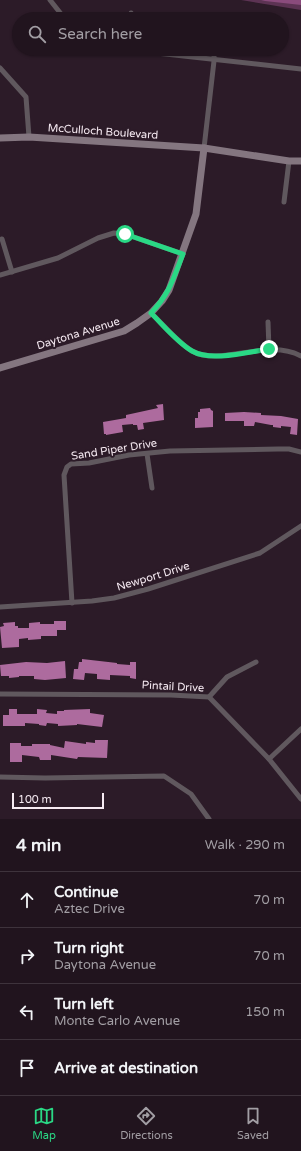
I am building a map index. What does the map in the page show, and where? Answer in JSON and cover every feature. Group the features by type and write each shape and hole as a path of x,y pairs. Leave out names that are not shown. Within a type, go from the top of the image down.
{"street":[{"path":"50,0 59,12"},
{"path":"181,56 301,69"},
{"path":"204,148 214,56"},
{"path":"0,68 26,97 29,137"},
{"name":"McCulloch Boulevard","path":"0,138 29,137 204,148 289,161 301,161"},
{"name":"Daytona Avenue","path":"0,368 124,331 138,323 162,302 169,290 183,254 196,214 204,148"},
{"path":"284,202 289,161"},
{"path":"0,275 58,258 98,238 114,233 125,234 183,254"},
{"path":"2,239 12,272"},
{"path":"151,313 193,352 204,355 218,356 269,349 285,351 301,356"},
{"path":"268,322 269,349"},
{"name":"Sand Piper Drive","path":"72,602 64,475 66,467 71,464 129,455 170,451 289,449 301,452"},
{"path":"147,454 152,488"},
{"name":"Newport Drive","path":"0,607 114,598 148,589 250,557 267,549 301,526"},
{"path":"209,697 227,676 256,662"},
{"name":"Pintail Drive","path":"0,694 171,695 209,697 269,759 301,799"},
{"path":"269,759 301,729"},
{"path":"0,777 45,778 164,776 191,794 206,818"}],"shaded area":[{"path":"241,0 301,0 301,10"},
{"path":"261,0 301,0 301,5 265,1"}],"building":[{"path":"163,404 164,420 143,423 144,429 138,430 137,425 122,425 123,432 106,435 104,434 103,422 126,418 126,415 158,408 156,405"},
{"path":"210,408 213,411 213,427 195,428 195,418 198,418 198,412 200,412 200,409"},
{"path":"244,412 298,419 297,435 290,434 291,427 273,427 273,425 255,422 254,426 244,426 244,421 225,421 225,413"},
{"path":"54,621 66,621 66,630 57,630 57,636 41,636 41,639 19,639 19,647 2,648 0,627 4,626 3,623 15,622 15,626 18,626 18,628 29,628 29,623 40,622 40,624 54,624"},
{"path":"82,659 130,665 130,662 136,662 136,679 130,678 130,676 110,675 110,680 97,679 97,674 85,673 84,680 73,679 74,669 78,669 79,662 82,662"},
{"path":"65,661 66,678 45,680 34,679 34,676 9,678 9,676 1,676 0,665 26,662 47,663"},
{"path":"9,709 17,709 17,714 37,714 37,709 47,710 46,713 57,714 57,711 90,709 90,713 104,715 102,727 77,724 58,726 58,724 47,723 46,726 25,723 25,726 3,726 3,715 9,715"},
{"path":"95,740 108,740 107,758 78,757 77,759 51,755 51,760 40,760 39,757 22,755 22,762 10,762 10,743 21,743 21,746 32,746 32,744 50,744 64,748 65,741 86,744 86,742 95,743"}],"route":[{"path":"125,234 183,254 169,290 162,302 151,313 184,345 193,352 204,355 218,356 269,349"}]}
